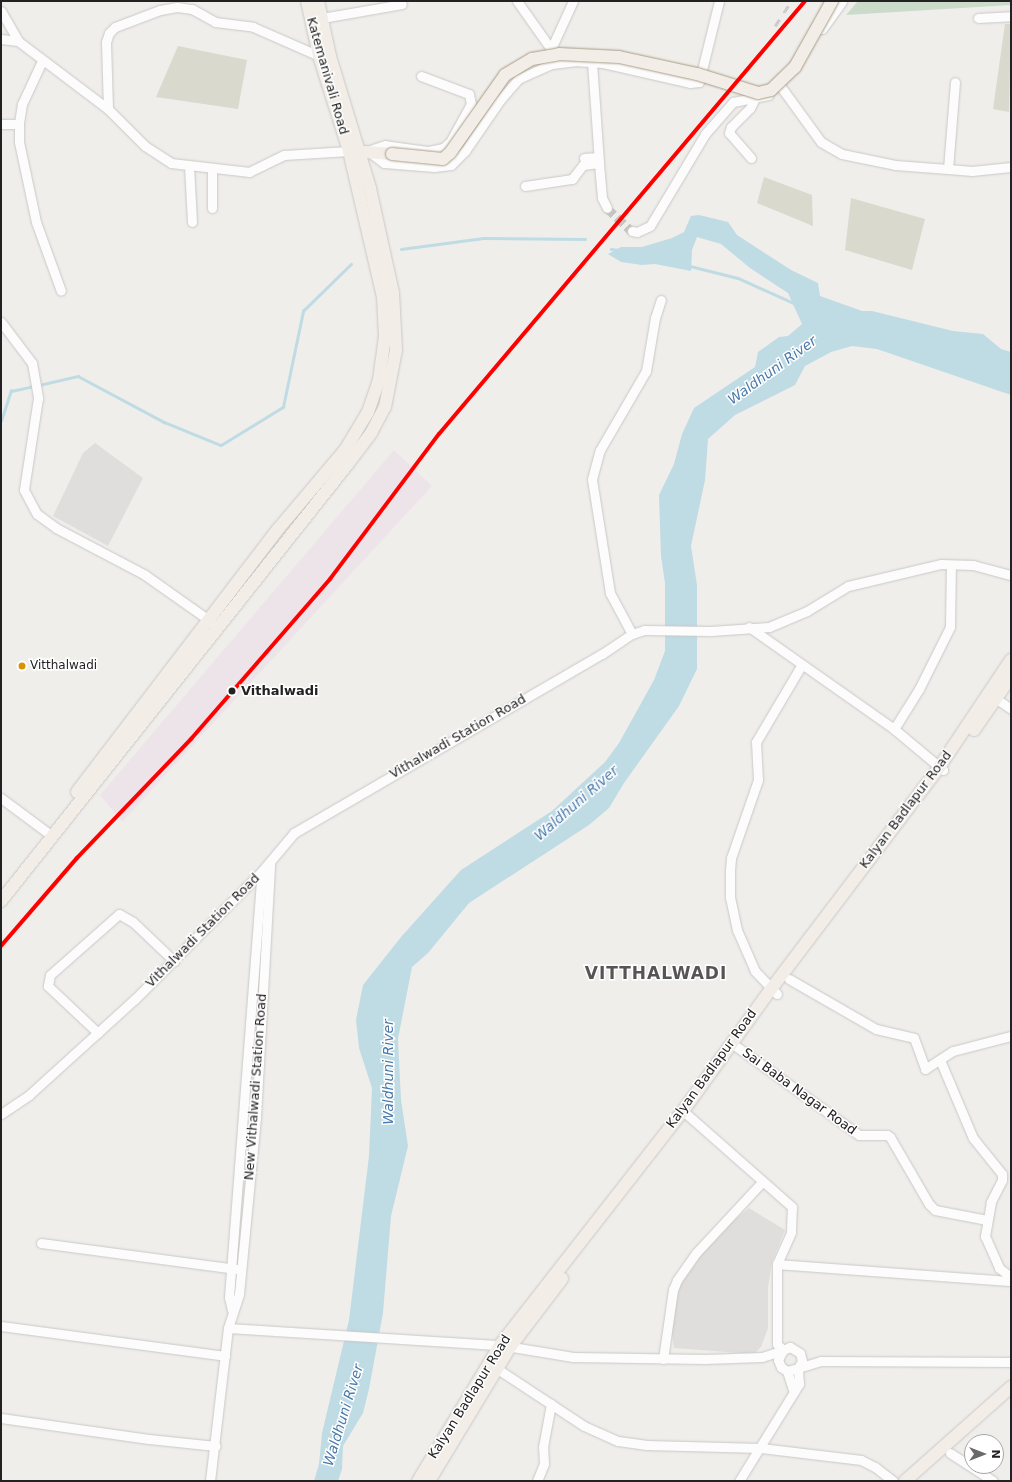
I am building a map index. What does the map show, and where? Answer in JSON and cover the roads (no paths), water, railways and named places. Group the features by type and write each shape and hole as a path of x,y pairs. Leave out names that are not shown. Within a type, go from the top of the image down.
{"main road":[{"name":"Katemanivali Road","path":"307,1 319,56 359,151"},
{"name":"Katemanivali Road","path":"318,1 330,56 359,151"},
{"path":"1,889 73,804 213,623 385,407 396,350 393,293 375,239 359,151 443,159 450,153 504,75 532,59 559,54 619,57 697,74 758,93 771,90 795,67 832,1"},
{"name":"Kalyan Badlapur Road","path":"993,696 1011,660"},
{"name":"Kalyan Badlapur Road","path":"418,1481 505,1346 737,1047 774,992 789,979 993,696 1011,677"},
{"name":"Kalyan Badlapur Road","path":"685,1114 774,992 942,768"},
{"path":"1,901 49,834"},
{"name":"Kalyan Badlapur Road","path":"429,1481 493,1365"},
{"path":"905,1481 1011,1387"},
{"path":"918,1481 1011,1398"}],"street":[{"path":"517,1 550,49 552,64"},
{"path":"550,49 573,1"},
{"path":"359,151 384,163 434,167 451,165 465,151 500,100 518,79 552,64 592,62 690,83 699,82 719,1"},
{"path":"632,232 637,232 650,226 705,134 733,102 754,100 781,87 800,68 819,32 842,1"},
{"path":"322,18 402,4"},
{"path":"108,109 106,42 109,32 115,27 160,10 177,6 192,9 215,22 253,27 319,56"},
{"path":"1,11 18,42 108,109 163,160 189,166 249,172 284,155 359,151 378,146 391,145 438,151 450,142 471,104 471,98 469,94 420,76"},
{"path":"978,18 1011,16"},
{"path":"1,39 18,42"},
{"path":"42,61 22,104 18,124 25,175 36,222 61,291"},
{"path":"592,62 598,160 602,198 607,208"},
{"path":"948,169 955,82"},
{"path":"781,87 821,142 842,154 894,165 972,171 1011,166"},
{"path":"751,158 729,133 731,127 750,108 754,100"},
{"path":"1,124 18,124"},
{"path":"584,158 598,160"},
{"path":"525,186 572,178 583,165 598,160"},
{"path":"189,166 192,222"},
{"path":"212,169 212,208"},
{"path":"632,634 610,592 592,479 600,450 646,371 655,318 661,300"},
{"path":"1,322 32,363 38,398 24,490 37,514 56,528 145,575 213,623"},
{"path":"894,729 919,690 950,627 951,564"},
{"name":"Vithalwadi Station Road","path":"1,1114 29,1095 98,1033 174,961 270,863 294,833 632,634 644,630 711,631 749,627 769,627 807,611 848,586 898,572 951,564 973,565 1011,575"},
{"path":"749,627 802,666 894,729 942,768"},
{"path":"774,992 755,971 737,930 730,897 730,870 732,858 757,786 756,742 802,666"},
{"path":"993,696 1011,709"},
{"path":"1,798 49,834"},
{"name":"New Vithalwadi Station Road","path":"237,1269 251,1171 256,1117 270,863"},
{"name":"New Vithalwadi Station Road","path":"210,1481 216,1446 228,1328 232,1310 239,1294 237,1269 240,1171 262,871"},
{"path":"98,1033 48,986 50,975 120,914 133,922 174,961"},
{"path":"789,979 876,1030 914,1038 925,1069 953,1051 1011,1036"},
{"name":"Sai Baba Nagar Road","path":"737,1047 859,1135 887,1135 890,1137 929,1204 935,1210 987,1220"},
{"path":"940,1060 973,1138 1007,1173 987,1220 985,1236 992,1257 999,1268 1011,1277"},
{"path":"685,1114 792,1207 791,1232 777,1264 777,1335 786,1348 821,1361"},
{"path":"240,1171 251,1171"},
{"path":"663,1359 673,1290 677,1280 696,1253 762,1182"},
{"path":"41,1243 237,1269"},
{"path":"777,1264 1011,1281"},
{"path":"1,1326 225,1356"},
{"path":"228,1328 389,1340 505,1346 573,1357 663,1359 762,1357 786,1348"},
{"path":"779,1364 778,1356 786,1348"},
{"path":"739,1481 761,1448 799,1384 798,1368 802,1361 800,1353"},
{"path":"762,1357 779,1364 787,1371 794,1392"},
{"path":"787,1371 821,1361 1011,1362"},
{"path":"493,1365 584,1426 618,1441 647,1445 761,1448 861,1460 875,1467 894,1481"},
{"path":"537,1481 544,1464 543,1447 551,1404"},
{"path":"1,1418 149,1439 216,1446"},
{"path":"950,1453 993,1481"}],"water":[{"name":"Waldhuni River","path":"699,215 728,222 737,235 791,270 818,283 820,296 862,311 872,311 953,331 983,334 1001,349 1011,352 1011,395 877,349 852,346 831,352 805,366 795,385 735,415 708,439 705,480 691,546 697,585 697,669 679,706 624,783 609,808 589,825 469,903 428,953 412,967 398,1039 401,1100 408,1146 391,1216 383,1313 369,1389 363,1413 343,1446 342,1469 338,1481 314,1481 319,1464 322,1433 349,1320 369,1156 372,1088 359,1048 356,1020 363,985 401,937 461,870 552,811 605,762 619,743 654,680 665,651 665,583 661,556 659,495 674,464 682,434 694,408 755,367 758,352 779,337 788,336 802,324 788,293 750,268 721,244 697,237 692,250 691,271 655,264 642,265 621,262 608,254 621,247 642,247 672,238 684,232 691,216"}],"waterway":[{"path":"401,249 483,238 585,239"},
{"path":"611,249 619,250"},
{"path":"39,385 78,376 164,422 221,445 283,407 303,311 351,264"},
{"path":"690,266 738,278 796,304"},
{"path":"1,421 11,391 34,386"}],"tunnel":[{"path":"607,208 632,231"}],"railway":[{"path":"775,26 791,1"}],"place":[{"name":"Vitthalwadi","path":"22,666"},
{"name":"Vithalwadi","path":"232,691"}],"district":[{"name":"VITTHALWADI","path":"656,974"}]}
